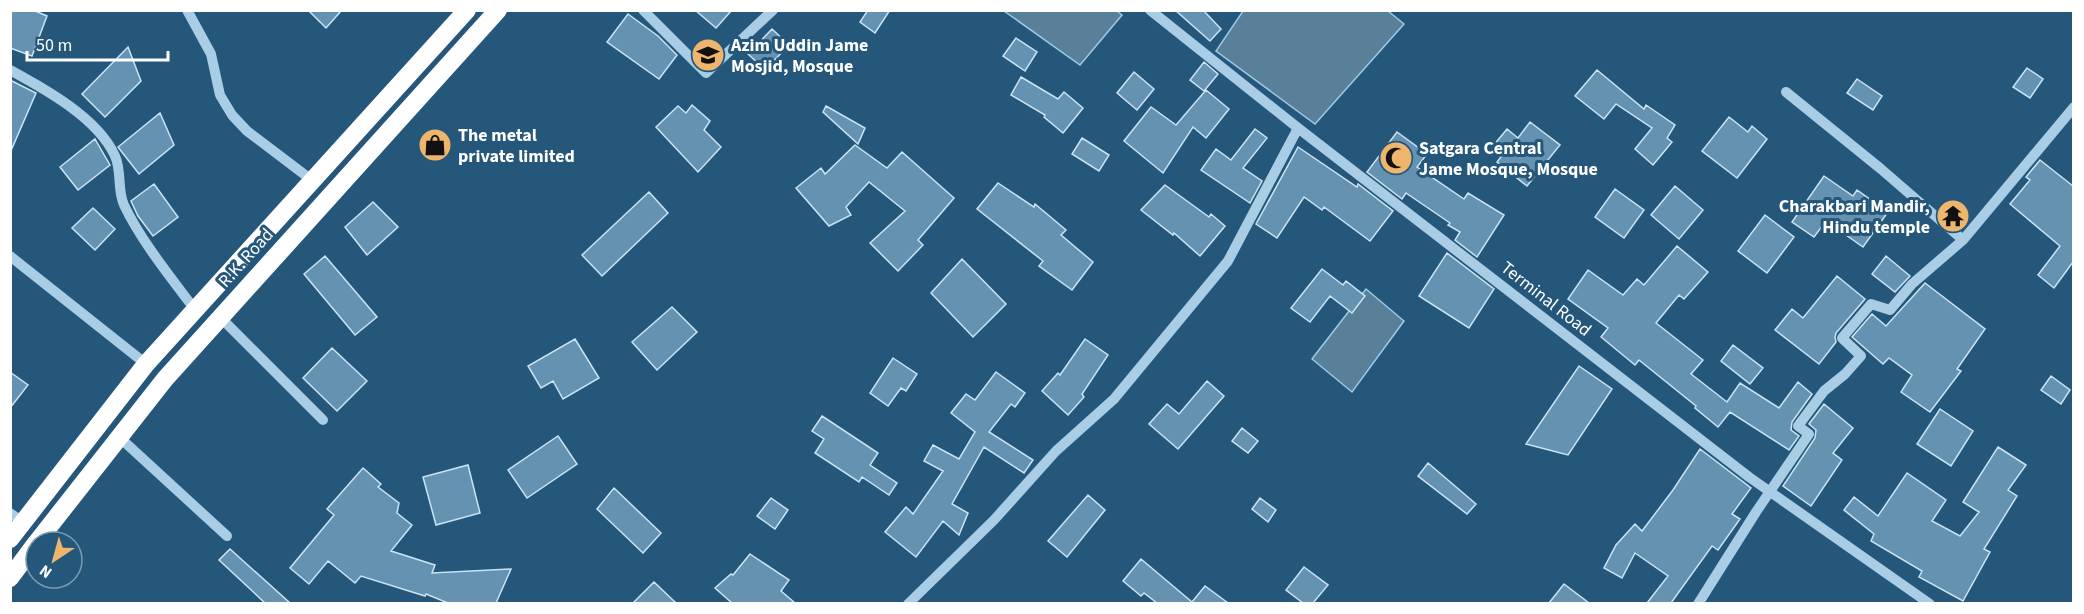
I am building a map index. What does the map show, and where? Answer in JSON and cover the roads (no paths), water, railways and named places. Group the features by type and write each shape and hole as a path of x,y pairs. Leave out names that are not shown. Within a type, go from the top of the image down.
{"highway":[{"name":"R.K. Road","path":"10,538 17,518 146,364 467,10"},
{"name":"R.K. Road","path":"46,530 165,379 498,10"},
{"name":"R.K. Road","path":"10,578 24,559"}],"street":[{"path":"187,10 211,54 220,95 232,115 247,131 313,181"},
{"path":"643,10 706,73 773,10"},
{"name":"Terminal Road","path":"1150,10 1298,128 1770,492 1930,603"},
{"path":"10,70 54,94 95,128 116,156 123,203 157,258 196,311"},
{"path":"1786,92 1881,169 1963,240"},
{"path":"1698,603 1809,434 1798,426 1824,391 1845,374 1861,356 1842,338 1870,304 1890,310 1912,284 1963,240 2073,107"},
{"path":"908,603 994,520 1056,451 1114,399 1220,271 1228,261 1298,128"},
{"path":"10,256 146,364"},
{"path":"220,317 323,420"},
{"path":"118,436 226,536"}],"water":[{"path":"1004,11 1117,11 1122,15 1080,65"},
{"path":"1243,11 1388,11 1404,24 1315,124 1216,51"},
{"path":"1366,289 1404,321 1352,392 1312,359"}],"place":[{"name":"Azim Uddin Jame Mosjid, Mosque","path":"708,55"},
{"name":"The metal private limited","path":"435,145"},
{"name":"Satgara Central Jame Mosque, Mosque","path":"1396,158"},
{"name":"Charakbari Mandir, Hindu temple","path":"1953,216"}]}
